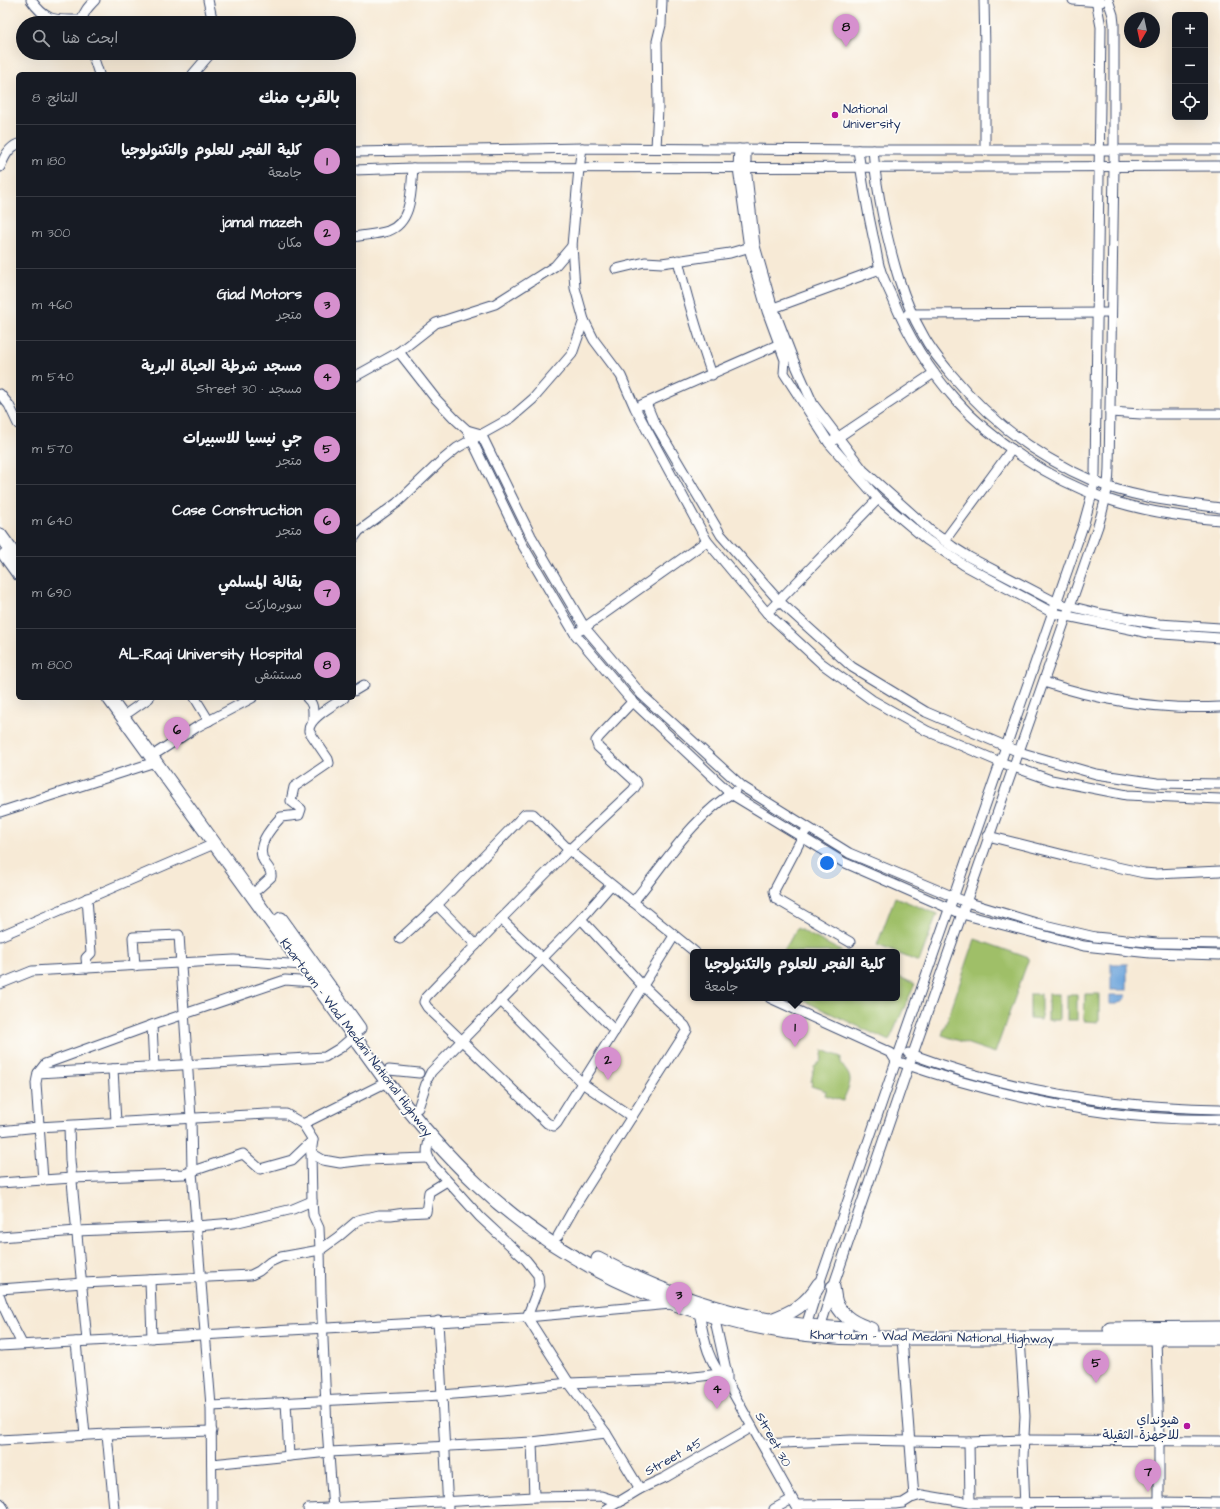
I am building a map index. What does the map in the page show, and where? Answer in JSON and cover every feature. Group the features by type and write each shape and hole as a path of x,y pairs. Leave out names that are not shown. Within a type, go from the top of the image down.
{"highway":[{"path":"0,535 16,557"},
{"path":"0,549 16,570"},
{"name":"Khartoum - Wad Medani National Highway","path":"111,700 258,888 430,1137 478,1186 511,1214 553,1244 614,1278 673,1303 699,1312 764,1328 814,1336 902,1338 1220,1338"},
{"name":"Khartoum - Wad Medani National Highway","path":"120,700 156,757 214,844 354,1036 388,1076 482,1178 517,1208 558,1236 617,1270 674,1294 736,1313 820,1328 1220,1328"},
{"path":"771,1320 799,1307 819,1284"},
{"path":"833,1287 836,1301 843,1313 855,1323 871,1329"}],"street":[{"path":"31,0 42,15 45,16"},
{"path":"84,16 86,10 95,0"},
{"path":"208,0 211,16"},
{"path":"656,148 658,108 657,41 661,25 662,0"},
{"path":"984,0 984,150"},
{"path":"820,1328 929,1006 1098,526 1109,486 1114,167 1114,24 1113,15 1108,1 1073,0"},
{"path":"806,1326 896,1055 917,1002 1005,747 1057,603 1084,524 1092,494 1094,481 1101,27 1096,1"},
{"path":"94,60 98,72"},
{"path":"195,72 205,60"},
{"path":"0,167 8,152 16,145"},
{"path":"582,148 572,246 575,288 584,320 594,340 621,376 636,408 707,540 767,613 821,663 872,700 927,731 1000,762 1051,780 1127,795 1220,799"},
{"path":"356,152 582,148 1220,150"},
{"path":"743,149 742,168 752,247 770,310 782,342 813,404 863,470 920,521 944,540 969,557 1057,603 1101,614 1159,624 1220,628"},
{"path":"437,168 438,150"},
{"path":"858,150 860,168 880,269 899,314 922,357 955,400 991,434 1045,472 1092,494 1162,513 1220,520"},
{"path":"873,150 874,168 893,264 912,313 932,351 967,393 1000,424 1028,446 1048,459 1094,481 1136,494 1220,508"},
{"path":"943,150 945,168"},
{"path":"356,170 412,168 945,168 1220,166"},
{"path":"356,237 388,231 397,226 406,215 410,201 412,168"},
{"path":"356,376 399,352 436,323 495,304 555,266 572,246"},
{"path":"616,269 645,262 662,263 730,254 752,247"},
{"path":"678,260 696,327 712,375"},
{"path":"770,310 880,269"},
{"path":"899,314 1111,313"},
{"path":"356,534 397,503 457,448 511,418 533,399 572,354 584,320"},
{"path":"636,408 712,375 782,342"},
{"path":"782,342 785,360 784,373 829,443 878,499 928,540 964,565 1053,613 1149,633 1220,638"},
{"path":"399,352 435,398 454,419 467,430 481,434 534,541 585,628 642,695 743,787 848,853 966,902 1036,923 1095,937 1157,943 1220,944"},
{"path":"829,443 934,373"},
{"path":"0,394 9,405 16,420"},
{"path":"646,403 653,420 721,535 779,601 852,668 926,712 1019,752 1096,774 1157,783 1220,784"},
{"path":"1110,412 1138,414 1220,414"},
{"path":"467,430 522,544 575,634 633,701 731,794 843,862 962,914 1084,946 1150,953 1220,955"},
{"path":"944,540 1012,449"},
{"path":"767,613 878,499"},
{"path":"575,634 707,540"},
{"path":"522,544 534,541"},
{"path":"1044,682 1084,694 1121,701 1176,708 1220,707"},
{"path":"356,691 364,685"},
{"path":"129,712 146,700"},
{"path":"196,700 209,721"},
{"path":"0,812 156,757 209,721 248,700"},
{"path":"309,700 314,706 313,720"},
{"path":"258,888 271,877 271,871 261,857 261,852 269,830 281,817 299,815 302,809 291,801 294,787 329,763 328,759 309,731 309,726 313,720 341,700"},
{"path":"633,701 596,741 598,746 635,780 637,784 633,790 569,850 426,997 424,1002 427,1007 461,1041 547,1123 554,1126 674,936"},
{"path":"633,902 685,835 708,812 731,794 743,787"},
{"path":"400,939 436,905 525,814 533,814 569,850 690,949"},
{"path":"808,828 774,891 774,896 776,899 850,942"},
{"path":"988,836 1144,873 1156,874 1220,871"},
{"path":"0,936 214,844"},
{"path":"418,1108 426,1076 582,919 611,885"},
{"path":"87,898 91,953 86,958 87,968"},
{"path":"436,905 476,945"},
{"path":"501,919 615,1031"},
{"path":"558,1236 575,1206 687,1030 686,1026 643,986 582,919"},
{"path":"135,966 133,937 179,935 183,1015 191,1118 192,1172 211,1406 212,1509"},
{"path":"0,984 32,971 234,960 302,965"},
{"path":"43,1180 36,1083 38,1073 45,1064 152,1025 285,980 314,982"},
{"path":"500,1000 582,1083 632,1117"},
{"path":"777,1001 896,1055 909,1065 941,1076 1023,1099 1090,1111 1164,1119 1220,1119"},
{"path":"917,1002 929,1006"},
{"path":"152,1025 154,1067"},
{"path":"38,1073 325,1057 340,1048 354,1036"},
{"path":"896,1055 913,1055 997,1081 1065,1096 1138,1106 1220,1109"},
{"path":"941,1076 945,1066"},
{"path":"113,1069 116,1122"},
{"path":"303,1124 388,1076 426,1076"},
{"path":"0,1131 116,1122 266,1114 286,1114 303,1124 313,1140 312,1201 313,1215 319,1228 328,1452 333,1508"},
{"path":"69,1126 72,1178 88,1341"},
{"path":"430,1137 427,1149 428,1158 485,1222 526,1260 538,1275 538,1286 527,1317"},
{"path":"0,1183 72,1178 184,1174 243,1154 260,1169 292,1160 313,1140"},
{"path":"312,1153 323,1160 340,1163 365,1160 428,1158"},
{"path":"0,1289 83,1283 250,1275 281,1257 320,1250 358,1220 379,1215 426,1212 429,1192 447,1181"},
{"path":"0,1237 77,1231 196,1226 246,1221 293,1209 312,1201"},
{"path":"150,1280 152,1338"},
{"path":"0,1297 4,1309 22,1344"},
{"path":"0,1346 527,1317 673,1303"},
{"name":"Street 30","path":"699,1312 709,1356 720,1374 727,1382 795,1504"},
{"name":"Street 30","path":"714,1316 727,1374 727,1382"},
{"path":"527,1317 569,1383 606,1433 640,1489"},
{"path":"438,1321 448,1505"},
{"path":"902,1338 911,1441 909,1502"},
{"path":"1020,1338 1025,1416 1023,1440 1025,1506"},
{"path":"1156,1338 1159,1505"},
{"path":"76,1342 85,1435"},
{"path":"211,1406 442,1394 504,1390 569,1383 676,1379 720,1374"},
{"path":"286,1402 289,1456"},
{"name":"Street 45","path":"607,1509 752,1427"},
{"path":"0,1440 107,1434 212,1431"},
{"path":"212,1464 328,1452 532,1442 606,1433"},
{"path":"107,1434 114,1509"},
{"path":"762,1444 851,1440 968,1442 1023,1440 1220,1442"},
{"path":"532,1442 534,1497"},
{"path":"968,1442 970,1503"},
{"path":"774,1509 795,1504 895,1504 909,1502 922,1495 970,1503 1025,1506 1159,1505 1220,1502"},
{"path":"308,1509 448,1505 534,1497 601,1496 620,1502"},
{"path":"0,1503 4,1509"}],"green space":[{"path":"895,897 937,914 919,962 900,954 900,949 887,949 877,945"},
{"path":"797,928 837,949 785,949"},
{"path":"975,939 1029,958 995,1053 942,1035"},
{"path":"900,977 915,984 889,1041 804,1001 900,1001"},
{"path":"1030,994 1041,994 1041,1020 1030,1019"},
{"path":"1048,994 1059,994 1059,1020 1048,1020"},
{"path":"1085,994 1099,994 1099,1022 1084,1021"},
{"path":"1067,995 1077,995 1077,1020 1067,1020"},
{"path":"823,1050 841,1057 842,1064 850,1077 849,1085 843,1101 825,1095 826,1091 811,1086 814,1067 821,1061"}],"water":[{"path":"1111,964 1127,964 1127,990 1111,990"},
{"path":"1110,995 1126,995 1126,998 1117,1004 1110,1004"}],"place":[{"name":"AL-Raqi University Hospital","path":"846,47"},
{"name":"National University","path":"835,115"},
{"name":"Case Construction","path":"177,750"},
{"name":"كلية الفجر للعلوم والتكنولوجيا","path":"795,1047"},
{"name":"jamal mazeh","path":"608,1080"},
{"name":"Giad Motors","path":"679,1315"},
{"name":"جي نيسيا للاسبيرات","path":"1096,1383"},
{"name":"مسجد شرطة الحياة البرية","path":"717,1409"},
{"name":"هيونداي للاجهزة الثقيلة","path":"1187,1426"},
{"name":"بقالة المسلمي","path":"1148,1492"}]}
